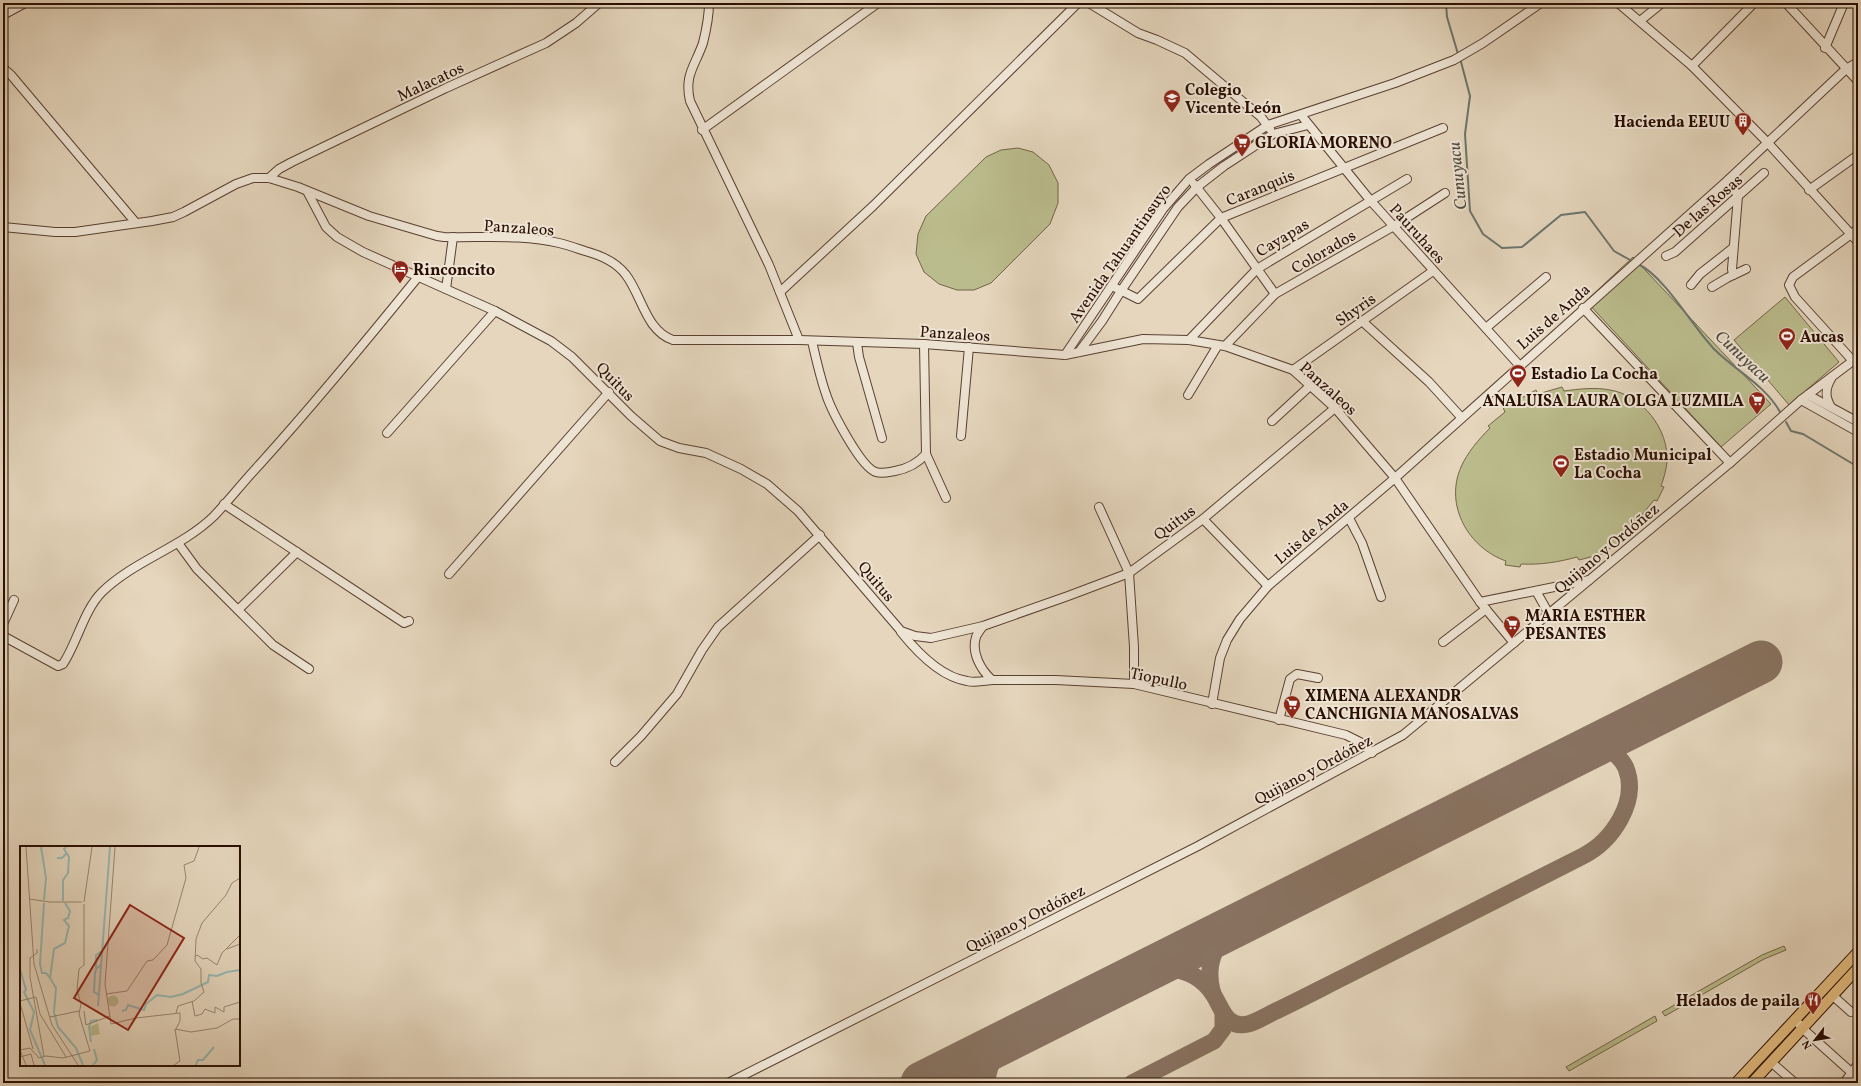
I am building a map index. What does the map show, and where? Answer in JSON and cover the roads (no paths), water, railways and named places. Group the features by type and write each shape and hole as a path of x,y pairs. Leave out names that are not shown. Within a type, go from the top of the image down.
{"main road":[{"path":"1736,1083 1858,952"},
{"path":"1752,1083 1858,968"}],"street":[{"path":"3,15 25,3"},
{"name":"Malacatos","path":"268,178 279,169 292,162 446,88 546,43 576,23 599,3"},
{"path":"709,3 703,42 689,75 687,86 692,107 769,265 798,340"},
{"path":"702,130 878,3"},
{"path":"780,292 874,206 1078,3"},
{"path":"1089,3 1138,33 1185,53 1268,125 1273,134"},
{"name":"Avenida Tahuantinsuyo","path":"1064,355 1163,209 1190,179 1268,125 1419,74 1454,60 1475,48 1541,3"},
{"path":"1618,3 1692,66 1768,143 1809,190 1858,242"},
{"path":"1640,21 1662,3"},
{"path":"1692,66 1754,3"},
{"path":"1786,3 1825,48 1858,81"},
{"path":"1825,48 1844,3"},
{"name":"Luis de Anda","path":"1212,704 1220,658 1227,640 1240,619 1268,586 1395,478 1519,365 1728,180 1846,69 1858,62"},
{"path":"3,68 11,75 136,224"},
{"name":"Pauruhaes","path":"1301,115 1370,200 1519,365"},
{"name":"Avenida Tahuantinsuyo","path":"1079,352 1102,321 1178,207 1197,187 1224,166 1273,134 1308,125"},
{"name":"Caranquis","path":"1112,286 1138,299 1221,218 1443,128"},
{"path":"1809,190 1858,155"},
{"name":"De las Rosas","path":"1666,256 1675,252 1764,173"},
{"path":"3,227 75,232 136,224 172,217 195,207 243,180 252,178 268,178"},
{"name":"Panzaleos","path":"268,178 298,187 308,193 369,216 437,236 452,238 525,238 559,243 596,254 615,265 626,275 641,305 658,330 661,334 673,340 798,340 924,344 1064,355 1143,339 1189,340 1221,346 1293,370 1335,408 1395,478 1480,602 1514,643"},
{"path":"1190,179 1221,218 1275,294"},
{"name":"Cayapas","path":"1189,340 1257,269 1407,179"},
{"path":"1728,180 1738,196 1733,248 1733,275"},
{"name":"Quitus","path":"308,193 326,227 337,237 363,252 495,311 551,341 572,356 609,392 630,416 660,440 679,448 706,453 741,469 767,484 798,511 820,535 901,631 915,636 931,638 982,626 1128,573 1203,519 1335,408"},
{"name":"Colorados","path":"1188,395 1221,346 1275,294 1394,226 1445,193"},
{"path":"1856,359 1795,297 1789,285 1793,277 1851,235 1858,228"},
{"path":"446,289 452,238"},
{"path":"1691,285 1696,277 1733,248"},
{"path":"1712,287 1746,269"},
{"name":"Shyris","path":"1293,370 1433,271"},
{"path":"3,636 58,666 63,664 89,611 100,593 118,578 178,543 213,516 322,396 418,277"},
{"path":"1486,328 1546,277"},
{"path":"1584,308 1730,463"},
{"path":"387,433 495,311"},
{"path":"1362,321 1429,382 1461,418"},
{"path":"812,341 826,396 846,436 868,467 876,472 902,470 918,461 926,454"},
{"path":"857,343 859,357 882,438"},
{"path":"924,344 926,454 946,498"},
{"path":"961,436 969,347"},
{"name":"Quijano y Ordóñez","path":"728,1083 1177,856 1372,753 1403,735 1730,463 1805,397 1856,359"},
{"path":"1832,408 1826,395 1827,388 1834,376"},
{"path":"1272,421 1311,385"},
{"path":"449,574 609,392"},
{"path":"1805,397 1832,408 1858,422"},
{"path":"1805,397 1858,432"},
{"path":"224,504 404,623 410,621"},
{"path":"1099,507 1128,573 1133,632 1134,684"},
{"path":"1349,518 1362,543 1381,596"},
{"path":"1203,519 1268,586"},
{"path":"615,762 642,736 677,694 702,650 718,627 820,535"},
{"path":"178,543 197,569 273,645 309,669"},
{"path":"238,610 298,552"},
{"path":"1480,602 1590,580"},
{"path":"1536,591 1549,614"},
{"path":"3,624 14,600"},
{"path":"1443,642 1486,609"},
{"path":"982,626 976,637 975,648 979,666 992,680"},
{"name":"Tiopullo","path":"901,631 930,661 949,675 969,682 992,680 1056,680 1134,684 1212,704 1346,735 1362,743 1372,753"},
{"path":"1279,720 1290,678 1297,674 1318,678"},
{"path":"1832,996 1851,1012"},
{"path":"1795,1019 1802,1028 1851,1072"},
{"path":"1771,1062 1794,1083"},
{"path":"1844,1083 1858,1064"}],"waterway":[{"name":"Cunuyacu","path":"1446,3 1447,17 1458,54"},
{"name":"Cunuyacu","path":"1460,58 1470,96 1465,134 1470,211 1483,234 1502,248 1522,247 1561,215 1585,212 1614,251 1630,260"},
{"name":"Cunuyacu","path":"1640,265 1649,271 1669,291 1714,349 1758,386 1774,402 1780,412"},
{"name":"Cunuyacu","path":"1786,422 1791,431 1803,434 1858,467"}],"place":[{"name":"Colegio Vicente León","path":"1172,113"},
{"name":"Hacienda EEUU","path":"1743,136"},
{"name":"GLORIA MORENO","path":"1242,157"},
{"name":"Rinconcito","path":"400,284"},
{"name":"Aucas","path":"1787,351"},
{"name":"Estadio La Cocha","path":"1518,388"},
{"name":"ANALUISA LAURA OLGA LUZMILA","path":"1757,415"},
{"name":"Estadio Municipal La Cocha","path":"1561,478"},
{"name":"MARIA ESTHER PESANTES","path":"1512,639"},
{"name":"XIMENA ALEXANDR CANCHIGNIA MANOSALVAS","path":"1292,719"},
{"name":"Helados de paila","path":"1813,1015"}]}
